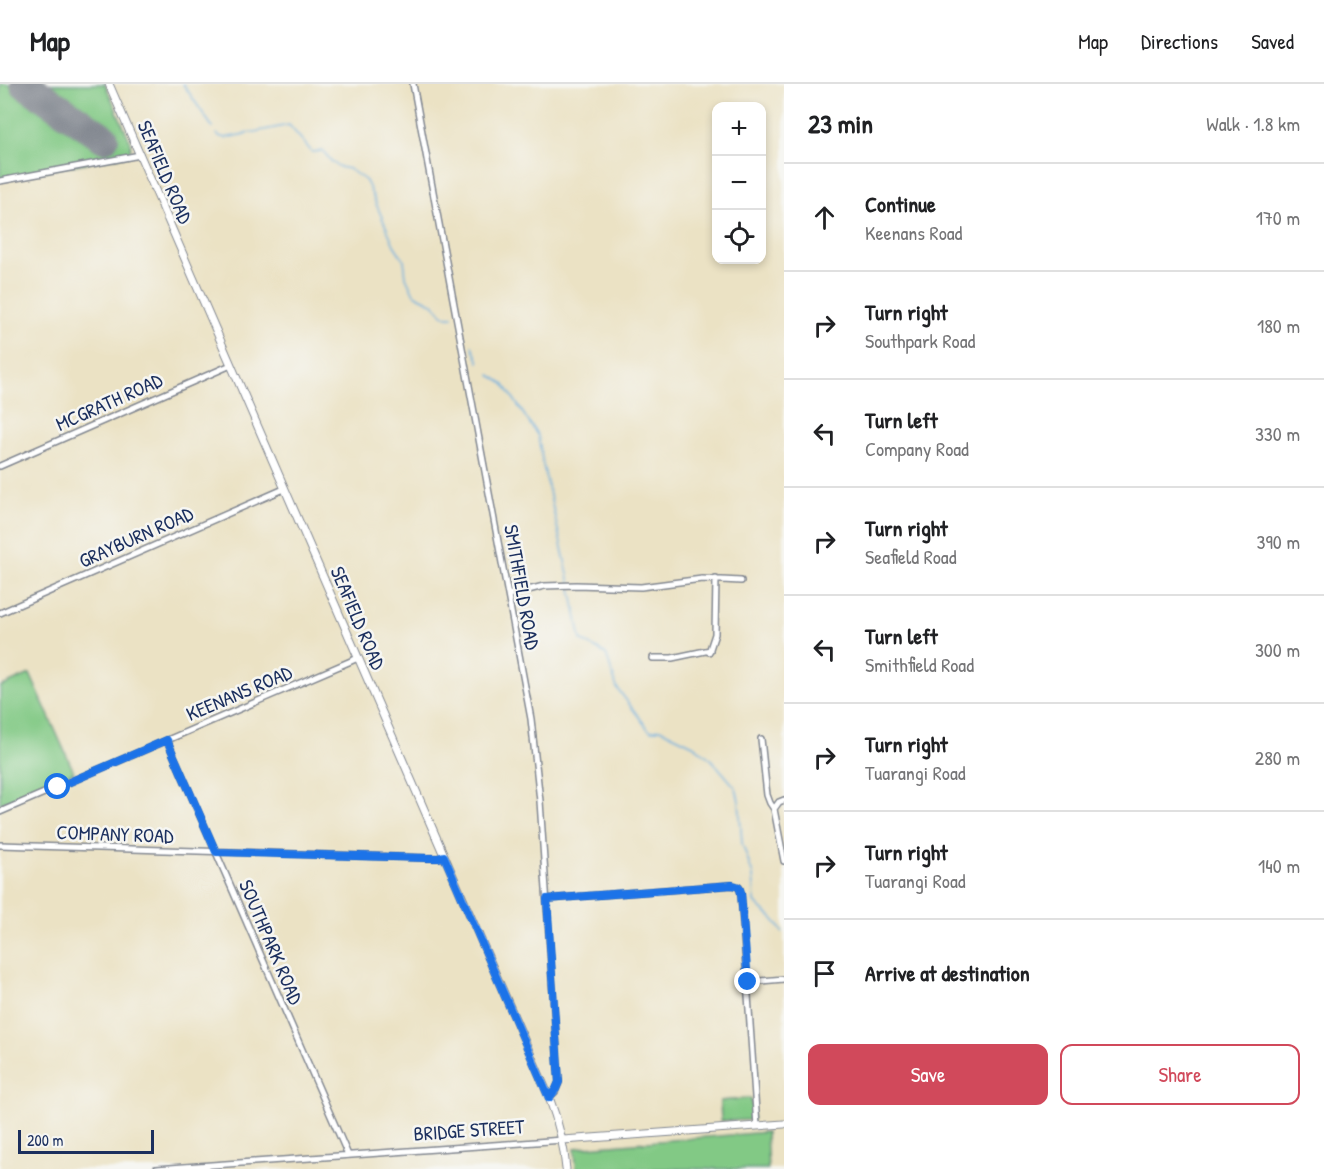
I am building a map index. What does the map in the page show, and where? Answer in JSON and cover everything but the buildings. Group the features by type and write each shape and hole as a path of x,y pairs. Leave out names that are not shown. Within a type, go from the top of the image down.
{"street":[{"name":"SEAFIELD ROAD","path":"109,84 549,1098 563,1140 566,1169"},
{"name":"SMITHFIELD ROAD","path":"413,84 534,740 559,1082 549,1098"},
{"path":"0,181 140,155"},
{"name":"MCGRATH ROAD","path":"0,466 231,365"},
{"name":"GRAYBURN ROAD","path":"0,613 284,489"},
{"path":"508,595 544,586 641,587 702,579 741,581"},
{"path":"653,658 672,658 710,651 716,634 716,579"},
{"name":"KEENANS ROAD","path":"0,812 358,658"},
{"path":"761,739 767,795 774,809 784,861"},
{"name":"SOUTHPARK ROAD","path":"167,740 348,1155"},
{"path":"774,809 779,802 784,800"},
{"name":"COMPANY ROAD","path":"0,845 428,858 444,856"},
{"path":"547,899 732,885 741,889 757,1126"},
{"path":"748,982 784,979"},
{"name":"BRIDGE STREET","path":"156,1169 784,1124"}],"green space":[{"path":"0,84 105,84 131,143 128,155 0,179"},
{"path":"30,674 74,772 0,804 0,687"},
{"path":"751,1098 753,1120 721,1121 720,1101"},
{"path":"766,1132 768,1169 576,1169 575,1148"}],"waterway":[{"path":"183,84 213,128"},
{"path":"217,134 225,138 289,125 312,152 323,151 339,167 349,169 365,180 394,245 404,260 406,277 414,294 432,303 443,315 453,317"},
{"path":"472,346 479,362"},
{"path":"490,375 504,384 538,436 570,583"},
{"path":"571,588 581,640 606,654 617,688 648,729 651,731 660,729 695,746 712,760 736,788 742,843 753,875 755,902 776,922 782,932"}],"runway":[{"path":"25,84 104,138"}],"route":[{"path":"58,787 167,740 216,852 428,858 444,856 549,1098 555,1092 559,1082 547,899 737,886 741,889 748,982"}]}
